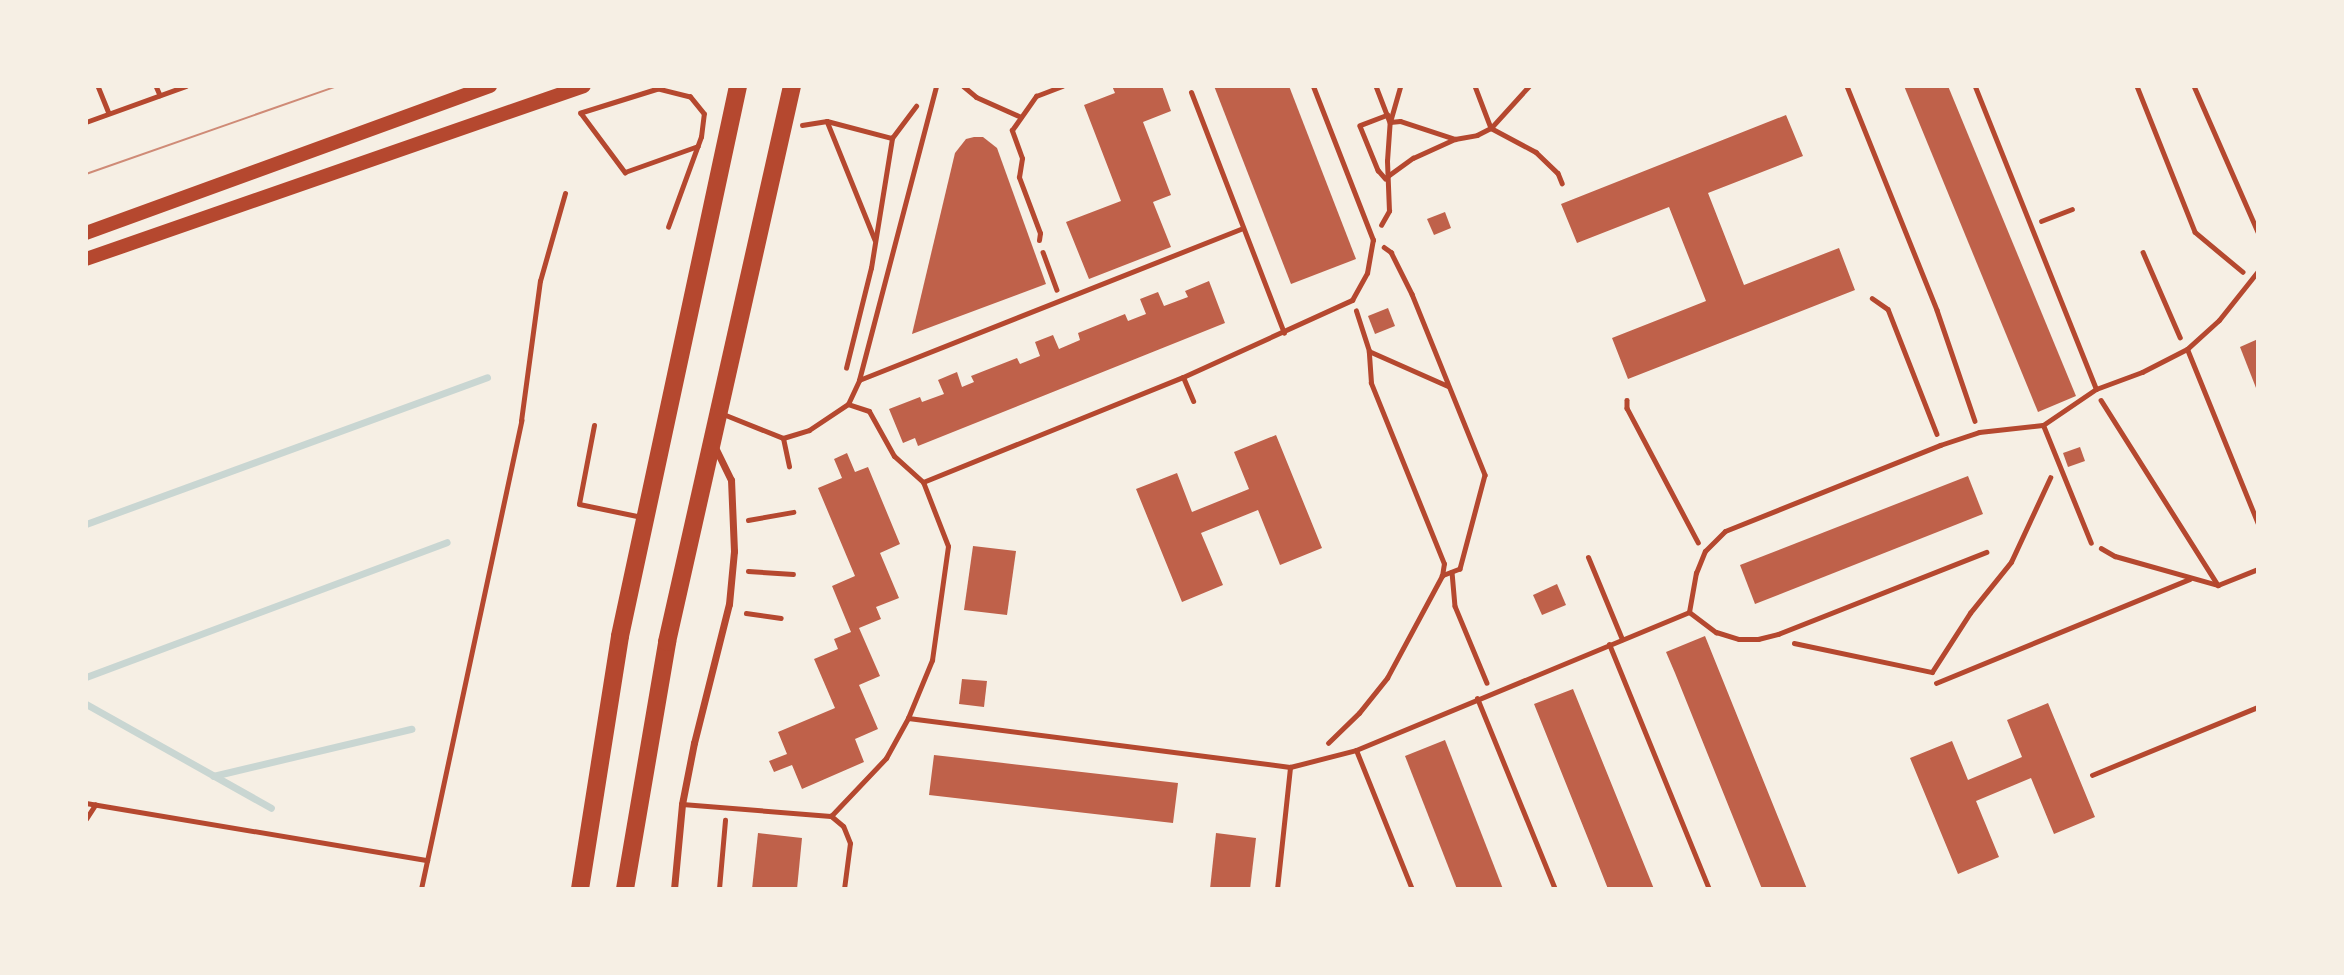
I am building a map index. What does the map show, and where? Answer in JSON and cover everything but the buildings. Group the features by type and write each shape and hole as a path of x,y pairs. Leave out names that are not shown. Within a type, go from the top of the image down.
{"main road":[{"path":"86,233 490,86"},
{"path":"86,259 584,86"},
{"path":"580,889 620,636 738,86"},
{"path":"625,889 667,642 792,86"}],"street":[{"path":"674,889 682,804 694,743 729,604 734,551 731,480 711,438"}],"lane":[{"path":"718,411 783,438 809,430 848,404 859,380 936,86"},
{"path":"963,86 976,97 1021,117"},
{"path":"1039,240 1040,233 1019,177 1022,158 1012,130 1036,96 1062,86"},
{"path":"923,482 1183,377 1352,300 1367,273 1373,240 1313,86"},
{"path":"1975,86 2096,389"},
{"path":"1191,92 1284,333"},
{"path":"859,380 1244,229"},
{"path":"1689,612 1696,573 1705,551 1725,531 1940,444 1979,432 2043,425 2096,389 2142,372 2187,349 2219,320 2258,271"},
{"path":"2187,349 2258,524"},
{"path":"1183,377 1193,401"},
{"path":"831,816 886,758 908,718 932,660 948,546 923,482 894,456 869,411 848,404"},
{"path":"594,425 579,504 645,517"},
{"path":"2043,425 2091,543"},
{"path":"783,438 789,466"},
{"path":"1689,612 1716,632 1739,639 1758,639 1779,634 1986,552"},
{"path":"1588,557 1622,639"},
{"path":"908,718 1290,767 1356,750 1689,612"},
{"path":"1609,645 1709,889"},
{"path":"1477,698 1555,889"},
{"path":"1356,750 1412,889"},
{"path":"1277,889 1290,767"},
{"path":"682,804 831,816 843,826 850,843 844,889"}],"path":[{"path":"98,86 109,113"},
{"path":"156,86 160,95"},
{"path":"86,122 186,86"},
{"path":"1376,86 1390,121"},
{"path":"1376,235 1389,211 1385,178 1390,121 1400,86"},
{"path":"1475,86 1491,128 1536,152 1559,173 1562,183"},
{"path":"1385,178 1413,158 1455,139 1476,135 1491,128 1529,86"},
{"path":"1847,86 1937,310 1979,432"},
{"path":"2137,86 2195,232 2252,279"},
{"path":"2194,86 2258,232"},
{"path":"668,227 698,146 704,114 690,97 658,89 581,113 625,172 698,146"},
{"path":"845,370 875,242 892,138 924,96"},
{"path":"787,106 803,127 827,121 892,138"},
{"path":"1385,178 1378,170 1360,126 1388,115"},
{"path":"827,121 875,242"},
{"path":"1390,121 1400,121 1455,139"},
{"path":"421,889 522,421 540,281 565,193"},
{"path":"2031,225 2072,209"},
{"path":"1039,240 1053,280"},
{"path":"1377,242 1391,252 1485,475 1460,569 1442,576"},
{"path":"2143,251 2187,349"},
{"path":"1872,298 1888,309 1940,444"},
{"path":"1325,757 1323,747 1359,713 1387,678 1442,576 1444,564 1371,383 1369,351 1352,300"},
{"path":"1369,351 1450,387"},
{"path":"2096,389 2218,585"},
{"path":"1627,400 1627,408 1680,511 1705,551"},
{"path":"1779,634 1786,641 1932,673 1970,613 2011,562 2052,474 2061,470"},
{"path":"748,520 793,512"},
{"path":"2091,543 2115,556 2218,585 2258,569"},
{"path":"748,571 793,574"},
{"path":"1452,572 1455,606 1491,693"},
{"path":"1936,683 2190,579"},
{"path":"746,613 781,618"},
{"path":"2091,775 2258,707"},
{"path":"86,803 426,860"},
{"path":"86,818 95,805"},
{"path":"719,889 724,828"}],"waterway":[{"path":"86,524 487,377"},
{"path":"86,677 447,542"},
{"path":"86,704 271,808"},
{"path":"213,776 411,729"}],"tram line":[{"path":"86,174 337,86"}]}
